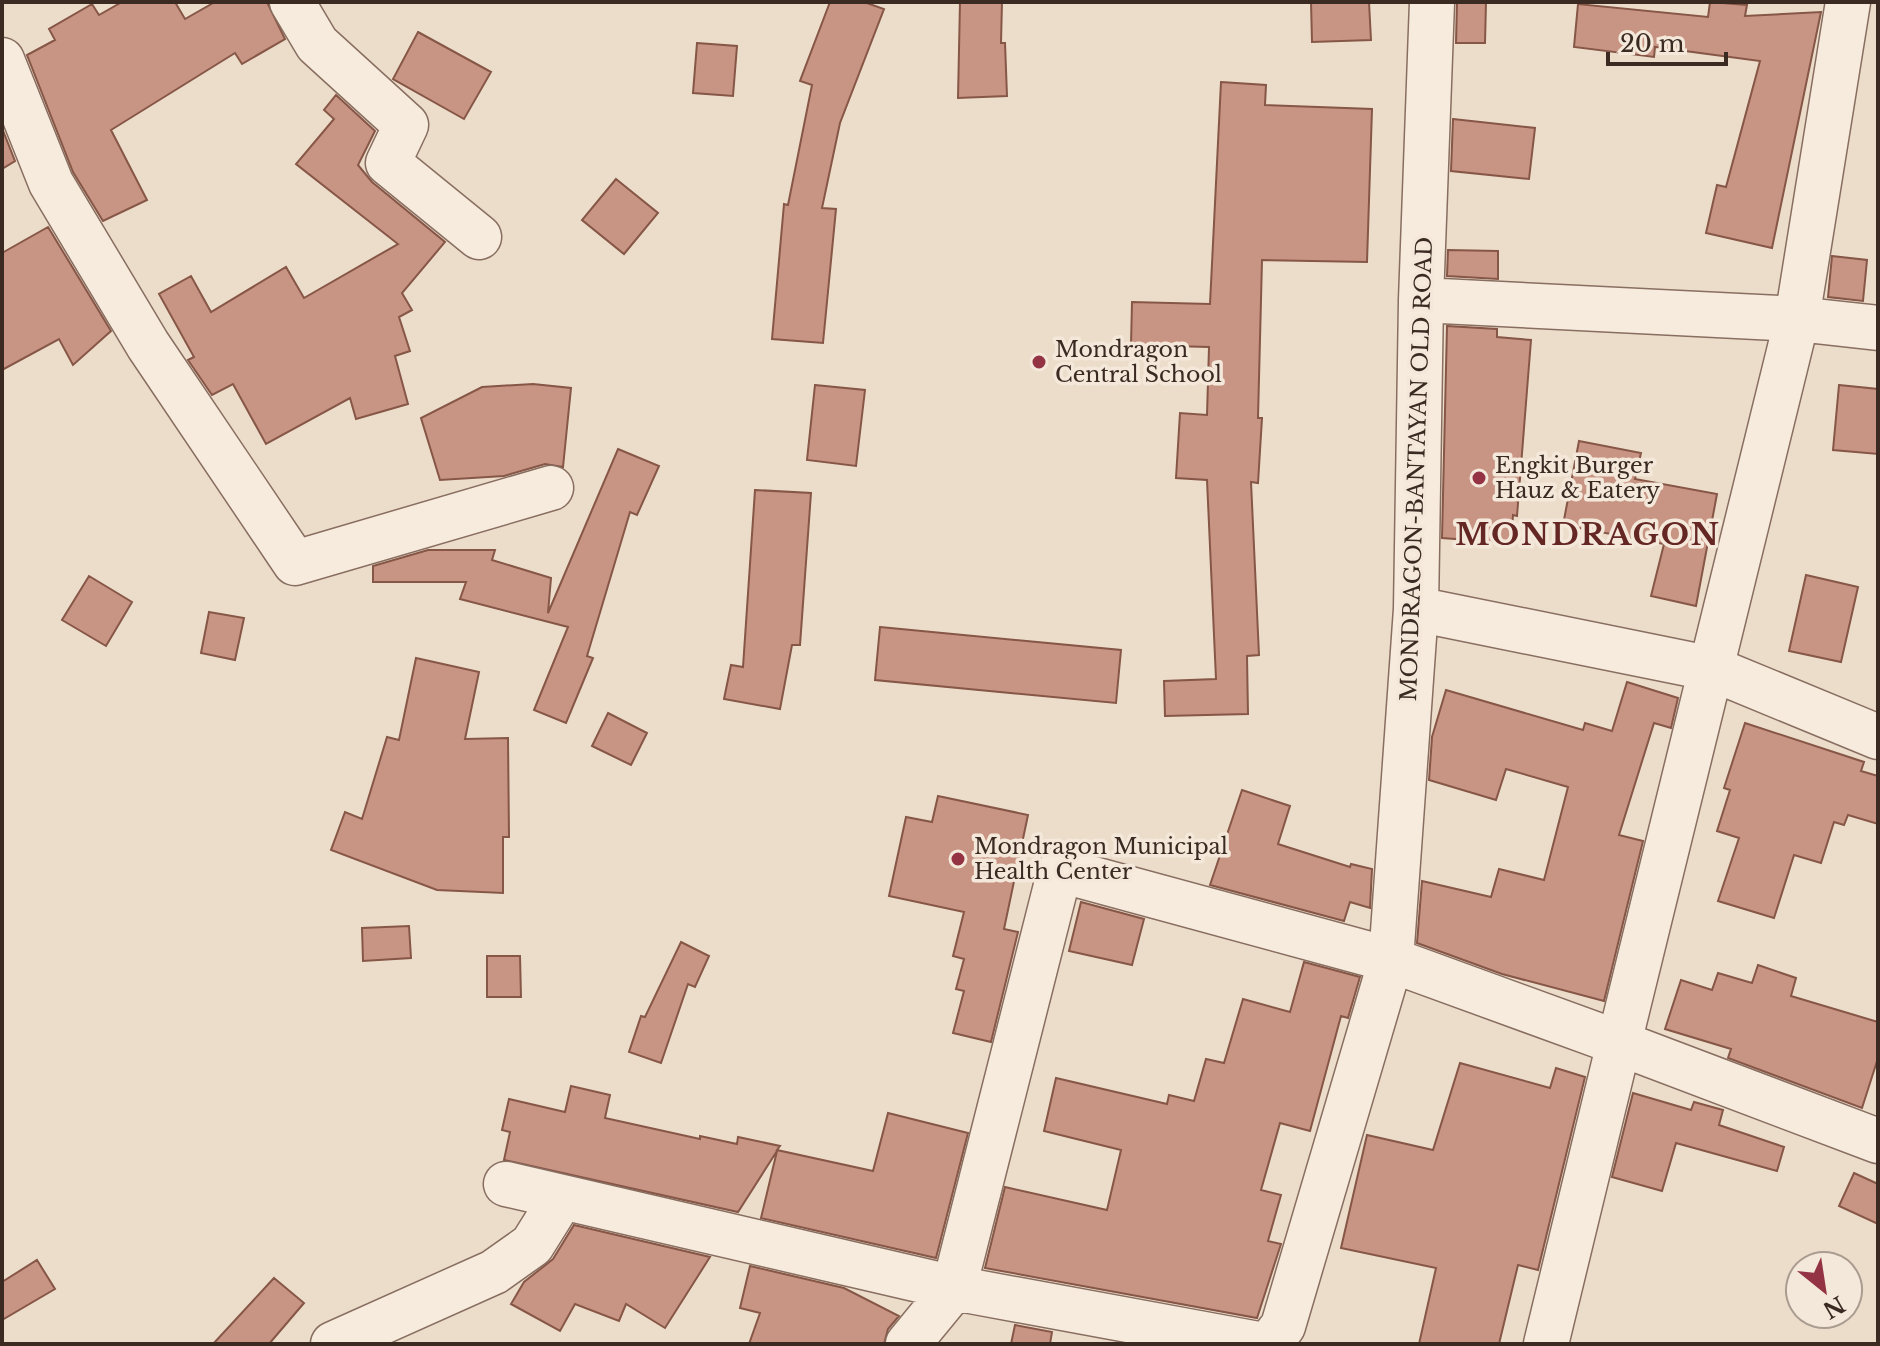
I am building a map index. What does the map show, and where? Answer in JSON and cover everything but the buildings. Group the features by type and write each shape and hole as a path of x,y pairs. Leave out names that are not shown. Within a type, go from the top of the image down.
{"street":[{"path":"292,2 317,44 406,125 388,163 479,237"},
{"name":"MONDRAGON-BANTAYAN OLD ROAD","path":"1269,1344 1283,1326 1391,960 1416,609 1421,300 1432,2"},
{"path":"1546,1344 1797,319 1848,2"},
{"path":"2,60 51,183 148,345 295,563 551,488"},
{"path":"1421,300 1797,319 1878,328"},
{"path":"1416,609 1713,669 1878,737"},
{"path":"908,1344 954,1288 1060,870 1391,960 1878,1141"},
{"path":"506,1184 954,1288 1258,1344"},
{"path":"333,1344 494,1272 532,1245 562,1197"}],"place":[{"name":"Mondragon Central School","path":"1039,362"},
{"name":"Engkit Burger Hauz & Eatery","path":"1479,478"},
{"name":"Mondragon Municipal Health Center","path":"958,859"}],"district":[{"name":"MONDRAGON","path":"1588,535"}]}
